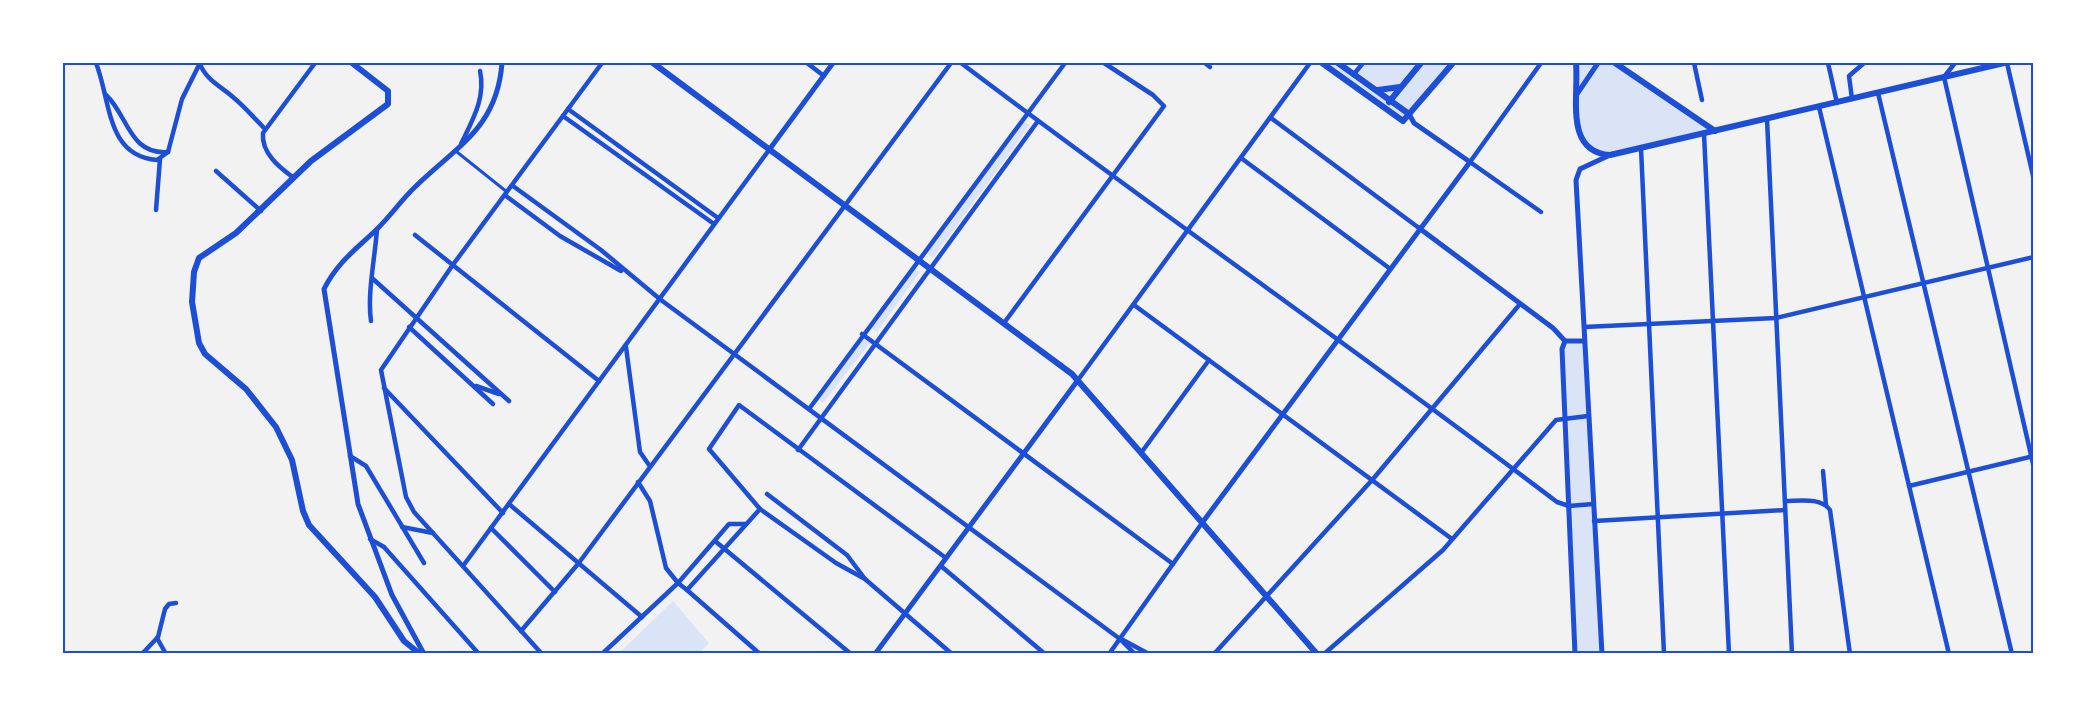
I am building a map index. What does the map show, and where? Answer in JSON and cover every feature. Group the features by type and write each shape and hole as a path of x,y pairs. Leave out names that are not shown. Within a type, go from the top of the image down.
{"main road":[{"path":"352,63 388,91 388,104 311,161 236,233 199,258 192,287 199,343 210,359 246,389 262,406 276,427 292,460 303,511 316,536 365,584 404,641 422,654"},
{"path":"652,63 1078,380 1317,654"},
{"path":"1322,63 1403,121 1453,63"},
{"path":"1338,63 1409,114"},
{"path":"1384,107 1421,63"},
{"path":"1576,63 1578,130 1583,143 1595,154 1611,155 2005,63"},
{"path":"1614,63 1715,131"},
{"path":"1375,89 1394,89 1403,85"}],"street":[{"path":"96,63 113,123 129,151 146,159 160,159 168,152 182,99 200,63"},
{"path":"200,63 203,71 235,98 265,129"},
{"path":"294,178 279,167 262,139 265,129 315,63"},
{"path":"422,654 392,596 358,504 324,289 343,259 377,229 408,193 457,152 486,118 495,99 502,63"},
{"path":"542,654 414,512 406,497 382,386 381,370 415,317 602,63"},
{"path":"807,63 824,76"},
{"path":"463,566 661,300 718,218 833,63"},
{"path":"521,631 578,564 649,465 735,354 951,63"},
{"path":"961,63 1189,232 1435,408 1557,502 1569,506 1593,504"},
{"path":"809,409 862,334 1065,63"},
{"path":"1004,323 1164,106 1104,63"},
{"path":"1205,63 1210,67"},
{"path":"875,654 1189,232 1311,63"},
{"path":"1354,74 1363,63"},
{"path":"1109,654 1202,523 1541,63"},
{"path":"1577,94 1598,63"},
{"path":"1695,63 1702,100"},
{"path":"1828,63 1837,103"},
{"path":"1852,99 1849,76 1864,63"},
{"path":"1954,63 1944,77 2034,468"},
{"path":"2005,63 2034,180"},
{"path":"457,152 481,98 483,83 480,71"},
{"path":"1878,93 2012,654"},
{"path":"105,94 113,102 134,139 145,148 168,152"},
{"path":"1819,107 1949,654"},
{"path":"568,109 718,218"},
{"path":"1409,114 1414,123"},
{"path":"563,116 714,224"},
{"path":"1271,118 1520,304 1565,341 1584,341"},
{"path":"1767,119 1792,654"},
{"path":"798,450 1038,121"},
{"path":"1403,121 1414,123 1541,212"},
{"path":"1704,134 1729,654"},
{"path":"1641,148 1656,518 1664,654"},
{"path":"457,152 560,236 627,274"},
{"path":"1602,654 1576,180 1580,169 1611,155"},
{"path":"1242,158 1389,268"},
{"path":"156,210 160,159"},
{"path":"216,171 261,211"},
{"path":"513,186 601,250 661,300 1120,639 1135,654"},
{"path":"371,321 368,300 373,279 377,229"},
{"path":"415,235 599,381"},
{"path":"1584,327 1712,323 1776,318 2034,257"},
{"path":"373,279 509,400"},
{"path":"1134,304 1452,539"},
{"path":"1214,654 1373,480 1520,304"},
{"path":"409,327 493,404"},
{"path":"862,334 1173,564"},
{"path":"1565,341 1562,349 1575,654"},
{"path":"626,347 640,452 649,465"},
{"path":"1141,453 1209,360"},
{"path":"382,386 502,513"},
{"path":"473,386 503,395"},
{"path":"946,558 740,405 709,449 760,509 836,563 865,579 952,654"},
{"path":"1324,654 1431,561 1556,420 1588,416"},
{"path":"350,456 366,466 424,563"},
{"path":"1909,486 2033,457"},
{"path":"1823,471 1826,505 1833,518 1850,654"},
{"path":"638,482 650,501 666,568 678,583 760,654"},
{"path":"767,494 847,555 865,579"},
{"path":"1785,501 1815,501 1826,505"},
{"path":"509,504 642,617"},
{"path":"687,590 760,509"},
{"path":"1594,521 1785,510"},
{"path":"602,654 678,583 729,524 746,524"},
{"path":"402,528 433,533"},
{"path":"491,528 555,592"},
{"path":"370,539 384,548 479,654"},
{"path":"715,541 850,654"},
{"path":"941,566 1045,654"},
{"path":"142,654 157,639 165,609 169,604 176,603"},
{"path":"157,639 166,654"},
{"path":"1120,639 1149,654"}],"shaded area":[{"path":"1322,63 1338,63 1354,74 1363,63 1453,63 1403,121"},
{"path":"1576,63 1615,63 1715,131 1611,155 1595,154 1578,130"},
{"path":"1023,121 1030,125 933,258 926,252"},
{"path":"914,268 920,272 877,332 871,328"},
{"path":"863,338 870,343 823,403 818,400"},
{"path":"1565,341 1584,341 1602,654 1575,654 1562,349"},
{"path":"673,601 709,643 698,654 618,654"}]}
